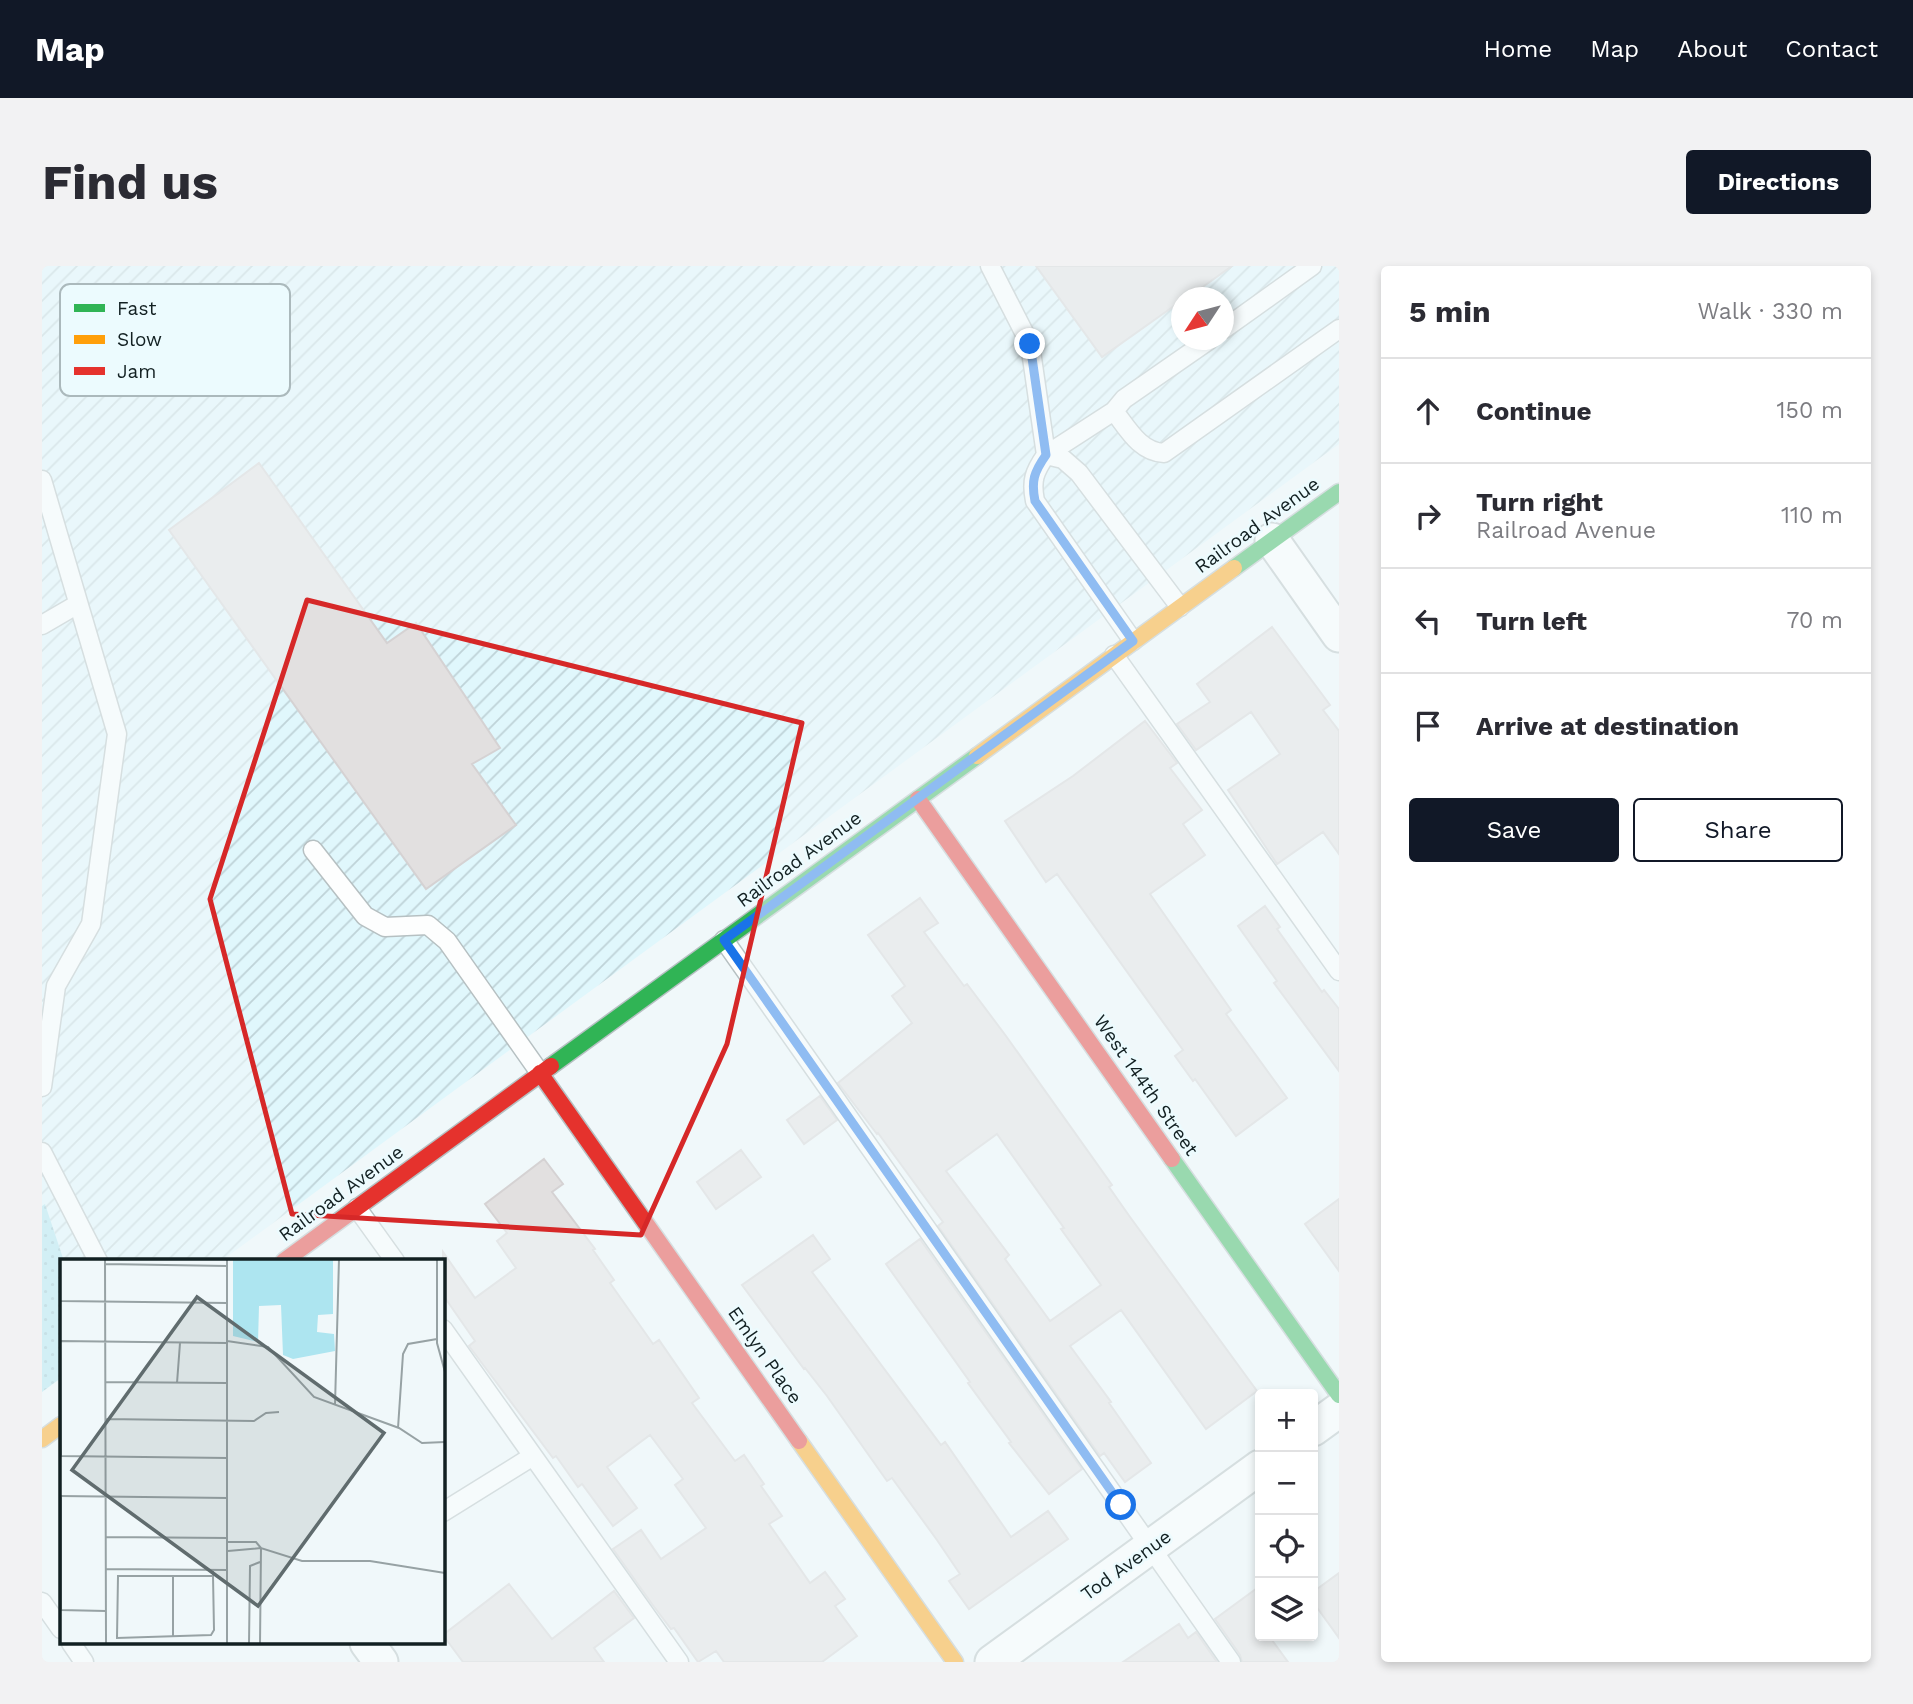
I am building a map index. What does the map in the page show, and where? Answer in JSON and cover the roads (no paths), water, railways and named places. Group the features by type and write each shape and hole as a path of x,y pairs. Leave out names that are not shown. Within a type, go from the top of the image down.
{"street":[{"name":"Railroad Avenue","path":"287,1259 1339,492"},
{"path":"1272,540 1334,619"},
{"name":"West 144th Street","path":"918,799 1339,1395"},
{"name":"Emlyn Place","path":"540,1073 955,1662"},
{"path":"1318,1425 1339,1410"},
{"path":"42,1439 60,1425"},
{"name":"Tod Avenue","path":"992,1662 1255,1471"},
{"path":"368,1644 380,1662"}],"lane":[{"path":"990,266 1030,344 1046,455"},
{"path":"1234,321 1312,266"},
{"path":"1114,411 1144,447 1153,453 1164,453 1339,329"},
{"path":"1133,641 1035,501 1032,484 1034,473 1046,455 1114,411 1124,400 1195,350"},
{"path":"1046,455 1063,459 1079,472 1180,607"},
{"path":"42,480 117,734 91,924 56,986 42,1087"},
{"path":"42,625 78,604"},
{"path":"1114,655 1339,971"},
{"path":"313,850 365,916 385,927 428,925 447,941 540,1073"},
{"path":"724,940 1231,1662"},
{"path":"42,1152 97,1259"},
{"path":"357,1208 394,1259"},
{"path":"444,1330 679,1662"},
{"path":"444,1511 533,1456"},
{"path":"42,1602 60,1628"},
{"path":"72,1644 84,1662"}]}
